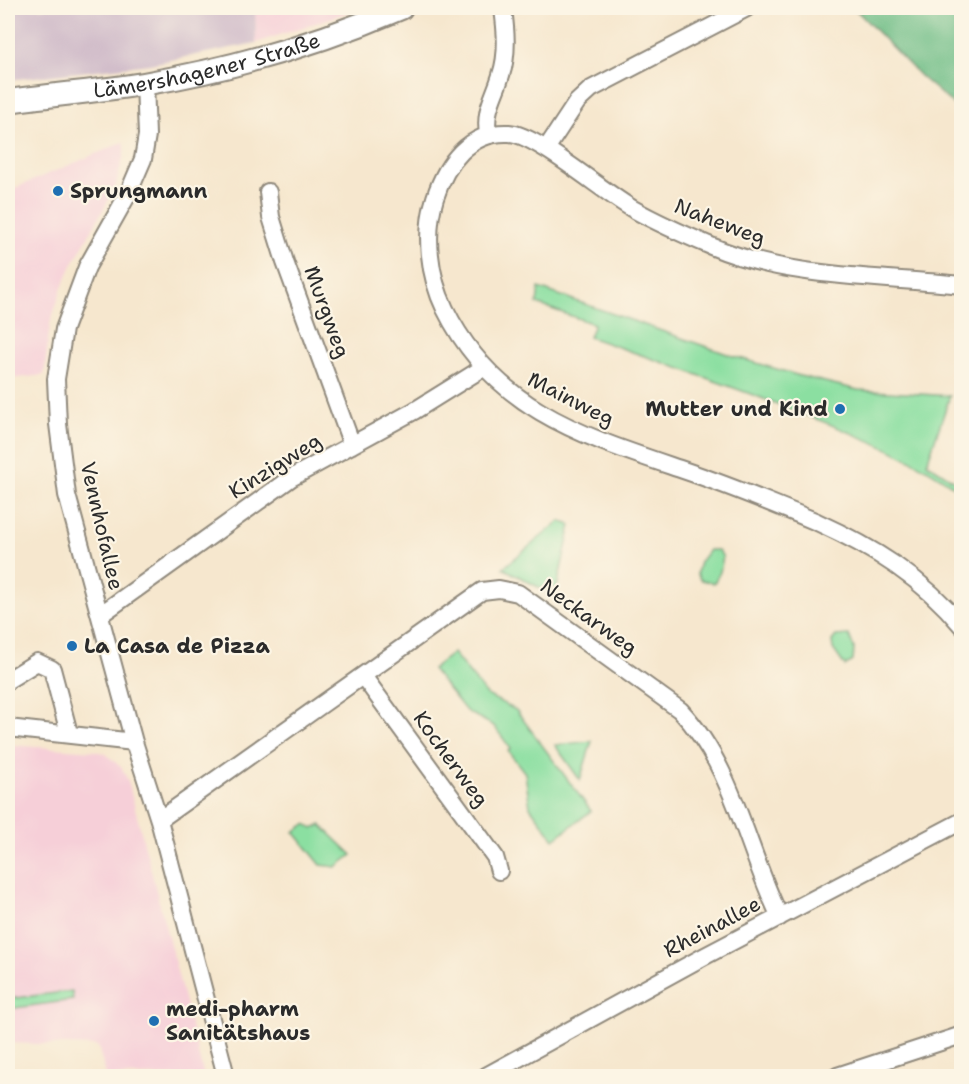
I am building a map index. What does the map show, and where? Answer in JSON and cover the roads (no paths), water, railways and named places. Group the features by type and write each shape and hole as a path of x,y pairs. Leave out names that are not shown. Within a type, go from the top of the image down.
{"main road":[{"name":"Lämershagener Straße","path":"8,101 145,84 250,60 369,22 401,8"}],"street":[{"path":"546,149 577,102 591,89 747,8"},
{"path":"488,133 485,118 504,60 506,27 503,9"},
{"name":"Vennhofallee","path":"145,84 147,135 143,159 128,194 87,267 64,329 56,379 58,424 67,495 134,742 159,820 226,1077"},
{"name":"Naheweg","path":"488,133 515,133 536,142 633,209 726,252 761,262 827,272 962,285"},
{"name":"Mainweg","path":"488,133 468,145 453,162 434,201 431,227 433,275 439,297 455,329 483,368 512,395 577,431 793,513 882,556 932,593 962,626"},
{"name":"Murgweg","path":"268,192 271,217 285,262 352,445"},
{"name":"Kinzigweg","path":"100,615 291,478 414,411 483,368"},
{"name":"Neckarweg","path":"159,820 482,591 500,589 518,593 680,710 692,722 723,772 780,916"},
{"path":"8,680 31,664 37,662 48,665 52,669 63,703 69,733"},
{"name":"Kocherweg","path":"363,676 495,856 499,871"},
{"path":"8,728 134,742"},
{"name":"Rheinallee","path":"486,1077 780,916 962,821"},
{"path":"837,1077 962,1035"}],"place":[{"name":"Sprungmann","path":"58,191"},
{"name":"Mutter und Kind","path":"840,409"},
{"name":"La Casa de Pizza","path":"72,646"},
{"name":"medi-pharm Sanitätshaus","path":"154,1021"}]}
